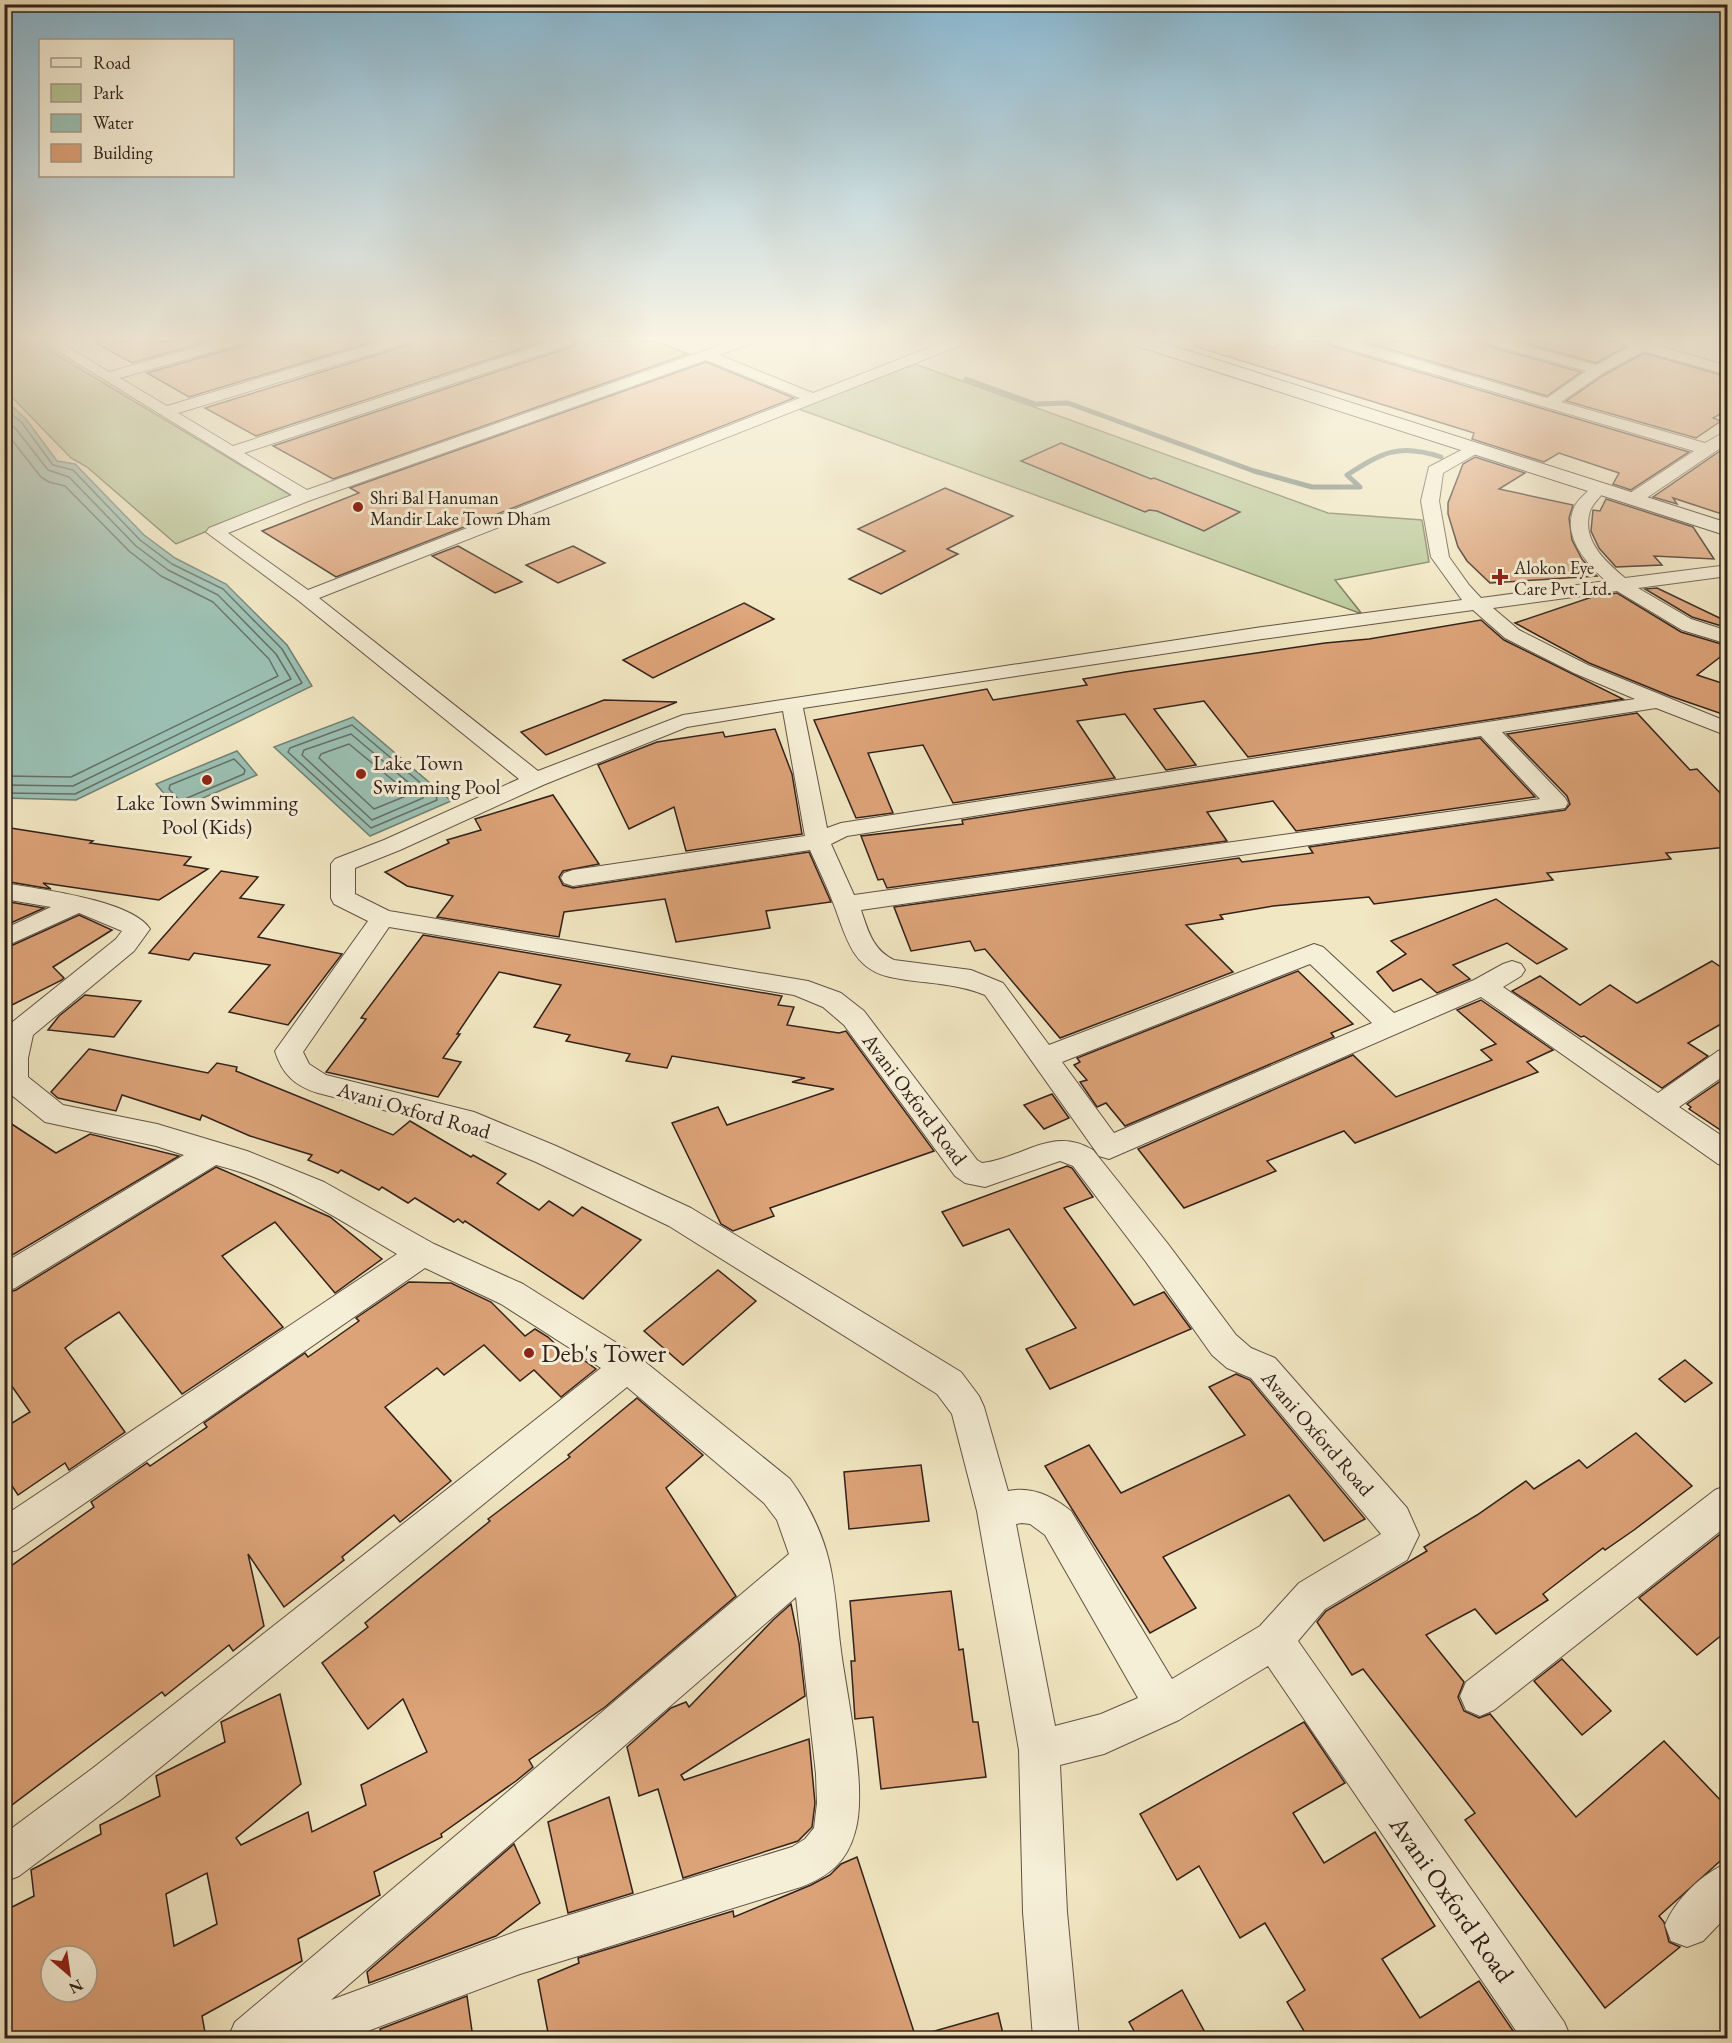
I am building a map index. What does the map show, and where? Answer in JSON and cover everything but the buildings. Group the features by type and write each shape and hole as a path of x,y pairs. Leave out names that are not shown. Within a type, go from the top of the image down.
{"street":[{"path":"204,436 305,496"},
{"path":"230,452 278,436"},
{"path":"475,436 305,496 215,532 306,597 535,780 683,721 1262,633 1728,570"},
{"path":"306,597 713,436"},
{"path":"1438,436 1728,530 1723,541 1728,551"},
{"path":"1663,436 1706,449"},
{"path":"1633,499 1726,436"},
{"path":"1475,448 1435,471 1430,501 1440,557 1462,589 1512,634 1654,702 1728,730"},
{"path":"1599,488 1586,499 1580,514 1578,533 1594,562 1643,600 1686,624 1728,638"},
{"path":"573,878 818,841 841,830 1654,702"},
{"path":"792,703 818,841 846,904 861,946 876,962 890,968 972,979 994,989 1109,1148 1483,986 1512,970"},
{"path":"846,904 1557,803 1486,728"},
{"name":"Avani Oxford Road","path":"535,780 343,864 343,898 382,918 799,987 832,1000 854,1018 971,1173 985,1175 1060,1150 1075,1153 1083,1158 1157,1253 1224,1345 1239,1358 1263,1368 1394,1520 1401,1535 1394,1547 1312,1596 1274,1640 1165,1706 1104,1734 1039,1750"},
{"path":"4,891 76,904 116,915 137,929 125,945 20,1031 9,1084 55,1114 157,1135 237,1159 314,1190 423,1253 512,1294 627,1367 777,1491 791,1510 810,1560 837,1774 838,1807 834,1832 826,1849 801,1866 520,1952 289,2038"},
{"path":"4,939 76,904"},
{"name":"Avani Oxford Road","path":"382,918 289,1051 293,1066 304,1076 318,1083 464,1120 546,1154 680,1217 949,1383 967,1407 995,1511 1039,1750 1045,1912 1056,2038"},
{"path":"1044,1058 1314,953 1391,1026"},
{"path":"1483,986 1728,1156"},
{"path":"1659,1107 1728,1058"},
{"path":"4,1280 212,1153"},
{"path":"4,1537 423,1253"},
{"path":"4,1861 108,1783 627,1367"},
{"path":"1480,1696 1728,1502"},
{"path":"995,1511 1023,1504 1041,1508 1058,1523 1165,1706"},
{"path":"251,2038 810,1560"},
{"name":"Avani Oxford Road","path":"1274,1640 1548,2038"},
{"path":"1687,1924 1728,1884"}],"green space":[{"path":"50,436 193,436 292,496 176,544 87,467 71,458"},
{"path":"874,436 1116,436 1328,513 1422,520 1429,562 1335,580 1362,614"}],"water":[{"path":"5,436 39,436 57,461 75,464 144,535 175,558 226,584 287,645 312,686 76,800 5,798"},
{"name":"Lake Town Swimming Pool","path":"353,717 451,801 370,836 274,747"},
{"name":"Lake Town Swimming Pool (Kids)","path":"237,751 257,775 177,809 156,784"}],"waterway":[{"path":"1159,436 1254,471 1312,487 1360,487 1347,475 1392,452 1414,451 1441,457"}],"place":[{"name":"Shri Bal Hanuman Mandir Lake Town Dham","path":"358,507"},
{"name":"Alokon Eye Care Pvt. Ltd.","path":"1500,577"},
{"name":"Lake Town Swimming Pool","path":"361,774"},
{"name":"Lake Town Swimming Pool (Kids)","path":"207,780"},
{"name":"Deb's Tower","path":"529,1353"}]}
